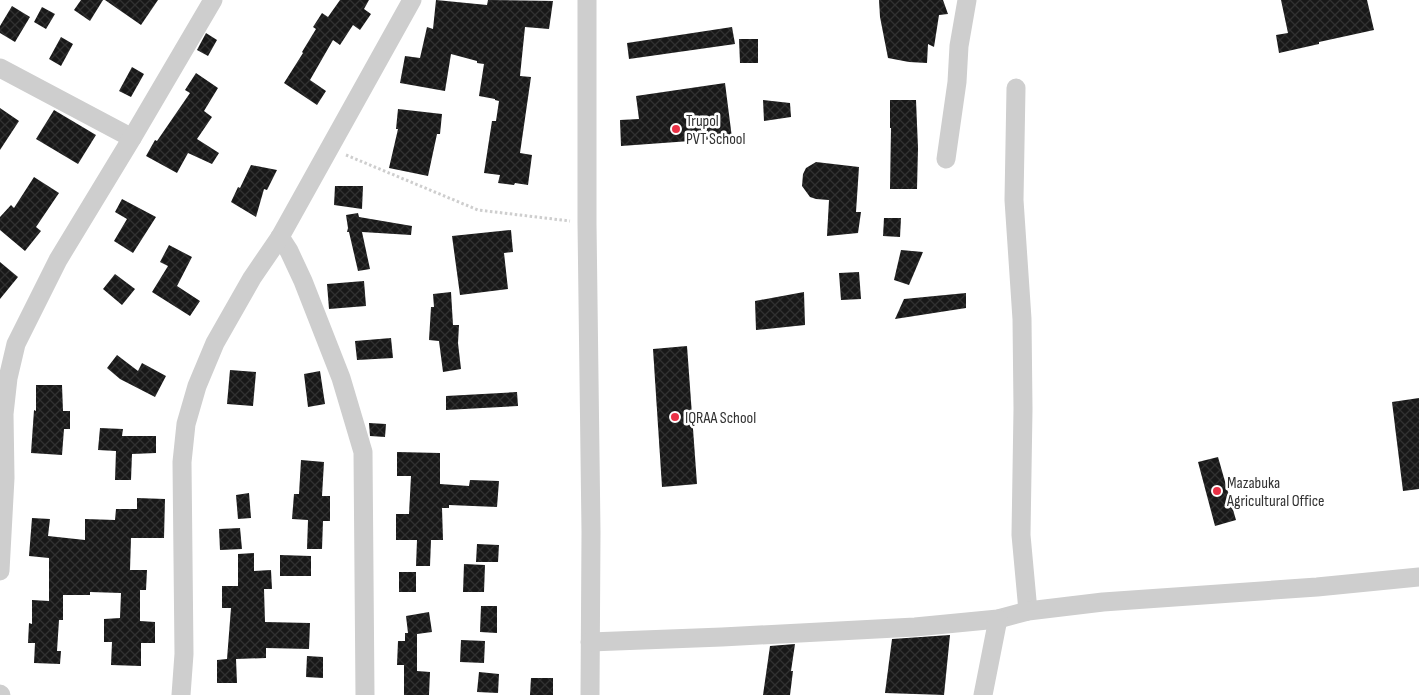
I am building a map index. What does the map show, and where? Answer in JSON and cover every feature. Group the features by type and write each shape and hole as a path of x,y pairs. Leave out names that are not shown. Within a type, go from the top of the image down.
{"street":[{"path":"0,571 6,478 4,414 8,378 16,344 58,260 213,0"},
{"path":"181,695 184,654 182,462 186,424 197,386 215,342 252,278 280,237 412,0"},
{"path":"587,0 587,223 591,532 590,695"},
{"path":"946,159 957,82 959,46 967,0"},
{"path":"0,68 132,138"},
{"path":"1016,88 1014,200 1022,319 1021,535 1028,611"},
{"path":"280,237 303,281 334,361 363,452 365,695"},
{"path":"590,642 731,637 915,627 998,618 1028,611 1104,602 1317,587 1419,577"},
{"path":"983,695 998,618"}],"path":[{"path":"329,148 478,210 587,223"}],"building":[{"path":"81,0 103,0 90,21 74,10"},
{"path":"105,0 158,0 141,25"},
{"path":"340,0 369,0 364,9 371,14 360,30 353,25 340,45 333,40 310,80 326,91 317,105 284,83 303,53 316,29 313,27 322,13 328,17"},
{"path":"436,0 487,5 488,0 553,1 549,29 525,27 520,76 531,77 520,153 532,155 528,185 498,183 500,175 484,173 492,121 496,121 499,101 479,96 484,64 451,54 445,91 400,83 405,56 420,58 427,27 433,29"},
{"path":"879,0 943,0 948,14 939,15 934,47 928,44 927,63 888,58 880,17"},
{"path":"1281,0 1367,0 1374,30 1279,53 1276,35 1288,33"},
{"path":"12,6 30,17 15,42 0,33 0,26"},
{"path":"42,7 55,14 46,29 34,22"},
{"path":"732,27 735,44 629,59 627,43"},
{"path":"206,33 217,40 208,56 197,50"},
{"path":"61,37 73,44 61,66 49,59"},
{"path":"739,39 758,39 758,63 740,63"},
{"path":"132,67 144,74 131,97 119,91"},
{"path":"196,73 218,88 204,111 212,117 197,139 219,153 212,164 188,153 177,173 146,156 155,140 157,141 190,93 185,90"},
{"path":"725,83 732,138 621,146 620,120 639,119 636,96"},
{"path":"763,100 790,103 791,117 764,121"},
{"path":"890,100 916,100 917,189 890,189"},
{"path":"0,108 19,121 0,150"},
{"path":"398,109 442,114 440,134 437,134 428,176 389,168 398,129 396,129"},
{"path":"54,110 96,135 78,164 36,139"},
{"path":"816,162 859,167 856,212 861,212 858,233 827,236 829,200 810,197 802,186 803,174 806,168"},
{"path":"251,165 277,170 267,190 264,189 256,217 231,202"},
{"path":"34,177 59,193 36,227 41,231 25,251 0,230 0,217 11,205 14,208"},
{"path":"335,186 363,186 362,209 334,205"},
{"path":"122,199 156,217 133,253 114,241 127,219 115,212"},
{"path":"358,213 359,217 412,226 411,235 362,232 370,269 358,271 349,232 347,232 346,215"},
{"path":"884,218 901,218 900,237 883,236"},
{"path":"511,230 513,252 504,253 508,289 460,295 452,236"},
{"path":"169,245 192,257 177,286 200,301 190,316 152,292 168,266 160,262"},
{"path":"901,250 923,252 909,285 894,280"},
{"path":"0,262 18,277 0,299"},
{"path":"859,272 861,299 841,300 839,273"},
{"path":"115,274 135,289 122,305 103,289"},
{"path":"364,281 366,306 329,309 327,284"},
{"path":"451,292 453,325 459,325 458,343 461,369 443,372 439,341 429,340 431,307 434,307 433,294"},
{"path":"804,292 805,325 756,330 755,301"},
{"path":"966,293 966,308 895,319 904,299"},
{"path":"391,338 393,358 357,360 355,341"},
{"name":"IQRAA School","path":"687,346 697,484 662,487 653,349"},
{"path":"117,355 138,371 142,363 166,376 155,397 120,379 107,368"},
{"path":"230,370 256,372 253,406 227,404"},
{"path":"320,371 325,404 308,407 304,374"},
{"path":"36,385 62,385 63,411 70,411 70,429 64,429 62,455 31,453 34,410 36,411"},
{"path":"517,392 518,406 446,410 446,396"},
{"path":"1419,398 1419,489 1403,491 1392,402"},
{"path":"369,423 386,424 385,437 370,436"},
{"path":"100,428 123,429 122,436 156,436 156,453 132,454 131,480 115,480 116,451 98,450"},
{"path":"397,452 440,453 440,484 469,486 470,480 499,481 497,507 449,505 449,508 442,508 443,540 431,540 430,566 416,566 417,540 396,540 396,514 409,514 411,476 397,476"},
{"name":"Mazabuka Agricultural Office","path":"1218,457 1236,520 1215,526 1198,462"},
{"path":"301,460 324,462 322,496 330,496 330,521 323,521 322,549 307,549 308,520 292,519 294,494 299,494"},
{"path":"249,493 251,518 238,519 236,495"},
{"path":"137,498 165,499 164,538 131,538 130,570 147,570 146,590 140,590 140,621 155,622 155,643 141,643 141,666 111,665 112,642 104,642 104,619 120,618 121,593 90,592 90,595 63,595 63,620 59,620 57,651 61,651 60,664 34,663 35,643 28,643 29,623 32,624 32,600 49,601 49,558 29,556 32,518 50,519 48,536 85,540 85,519 115,520 116,509 137,509"},
{"path":"240,528 242,549 220,550 219,529"},
{"path":"477,544 499,545 498,562 476,562"},
{"path":"254,553 254,571 271,570 272,589 264,589 265,622 310,623 309,649 266,648 266,658 236,659 237,683 217,683 217,660 227,659 231,608 222,608 222,586 238,586 238,554"},
{"path":"280,555 311,556 311,576 280,576"},
{"path":"464,564 485,565 484,592 463,592"},
{"path":"399,572 416,572 416,592 399,592"},
{"path":"481,606 497,606 497,633 480,632"},
{"path":"429,612 432,632 417,634 417,671 430,672 429,695 404,695 404,665 397,665 398,641 405,641 405,633 408,633 406,616"},
{"path":"950,635 944,695 885,693 892,639"},
{"path":"461,640 485,641 484,663 460,662"},
{"path":"795,644 790,695 763,695 770,646"},
{"path":"307,656 323,657 323,678 306,677"},
{"path":"479,672 499,674 498,693 477,692"},
{"path":"531,678 553,678 553,695 530,695"}],"place":[{"name":"Trupol PVT School","path":"676,129"},
{"name":"IQRAA School","path":"675,417"},
{"name":"Mazabuka Agricultural Office","path":"1217,491"}]}
